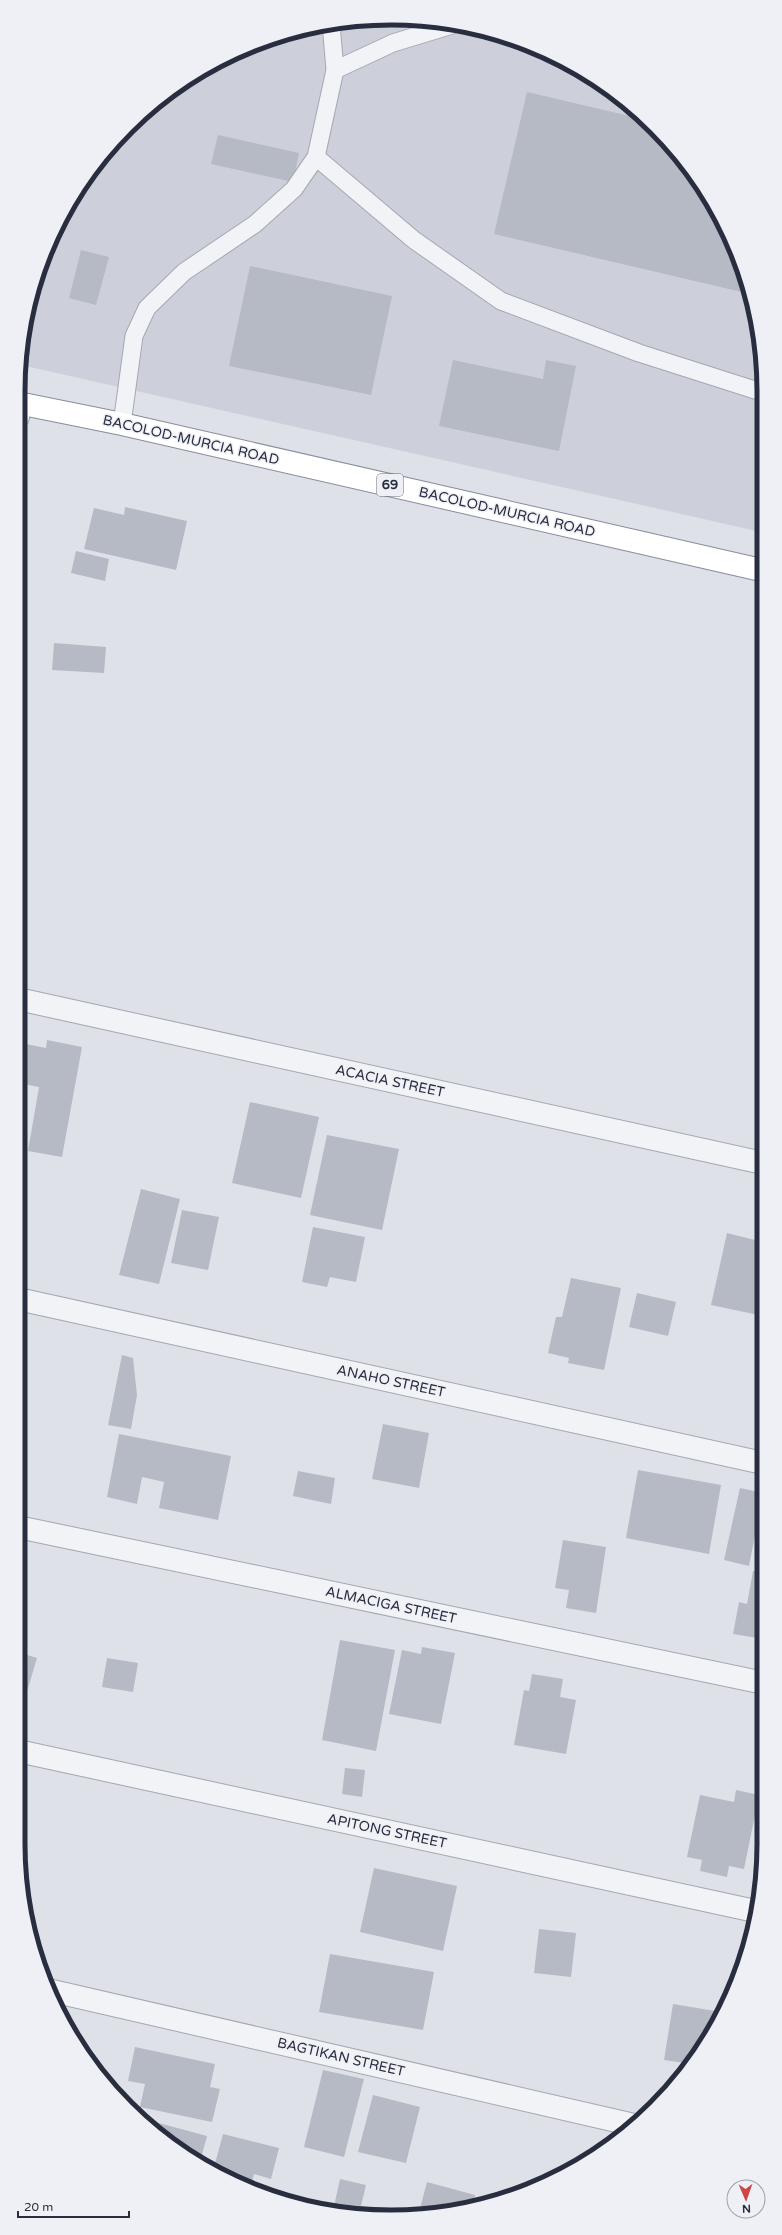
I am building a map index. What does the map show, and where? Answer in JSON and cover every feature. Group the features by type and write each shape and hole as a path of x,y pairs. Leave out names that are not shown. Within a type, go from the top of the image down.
{"highway":[{"name":"BACOLOD-MURCIA ROAD","path":"25,409 122,424 757,569"}],"street":[{"name":"ACACIA STREET","path":"25,1001 757,1162"},
{"name":"ANAHO STREET","path":"25,1301 757,1462"},
{"name":"ALMACIGA STREET","path":"25,1528 757,1682"},
{"name":"APITONG STREET","path":"25,1753 751,1911"},
{"name":"BAGTIKAN STREET","path":"57,1992 627,2123"}],"lane":[{"path":"335,70 393,43 441,28"},
{"path":"122,424 134,336 147,308 184,272 255,224 294,189 316,157 335,70 332,30"},
{"path":"316,157 414,240 501,301 640,353 757,391"}],"shaded area":[{"path":"391,25 439,28 486,37 509,44 574,74 614,101 632,116 650,132 681,168 708,208 719,229 738,273 745,296 754,343 757,391 757,531 26,366 32,320 44,273 74,208 101,168 116,150 132,132 168,101 208,74 229,63 273,44 296,37 343,28 367,26"}],"building":[{"path":"527,92 633,117 650,132 681,168 708,208 729,251 744,293 494,234"},
{"path":"218,135 299,153 293,182 211,164"},
{"path":"81,250 109,257 96,305 69,298"},
{"path":"250,266 392,296 371,395 229,366"},
{"path":"453,360 543,379 546,360 576,366 559,451 439,426"},
{"path":"125,507 187,521 176,570 84,549 94,508 124,515"},
{"path":"76,551 109,559 105,581 71,573"},
{"path":"54,643 106,647 104,673 52,670"},
{"path":"47,1040 82,1047 62,1157 28,1151 39,1087 25,1084 25,1044 46,1048"},
{"path":"250,1102 319,1117 301,1198 232,1183"},
{"path":"327,1135 399,1149 382,1230 310,1215"},
{"path":"141,1189 180,1199 159,1284 119,1275"},
{"path":"182,1210 219,1217 208,1270 171,1263"},
{"path":"313,1227 365,1237 356,1282 330,1277 327,1287 302,1282"},
{"path":"727,1233 757,1240 757,1315 711,1305"},
{"path":"571,1278 621,1288 604,1370 568,1363 569,1358 548,1353 556,1317 562,1317"},
{"path":"637,1293 676,1302 668,1336 629,1327"},
{"path":"122,1355 133,1358 137,1395 131,1429 108,1425"},
{"path":"383,1424 429,1433 419,1488 372,1479"},
{"path":"119,1434 231,1456 218,1520 159,1508 164,1482 142,1477 137,1504 107,1497"},
{"path":"638,1470 721,1485 709,1554 626,1538"},
{"path":"298,1471 335,1478 331,1504 293,1496"},
{"path":"740,1488 757,1492 757,1524 749,1566 724,1560"},
{"path":"563,1540 606,1547 596,1613 566,1608 569,1590 555,1588"},
{"path":"753,1571 757,1572 757,1638 733,1634 739,1602 747,1604"},
{"path":"340,1640 395,1650 376,1751 322,1740"},
{"path":"422,1647 455,1653 441,1724 389,1714 402,1650 421,1654"},
{"path":"25,1654 37,1658 25,1698"},
{"path":"107,1658 138,1663 133,1692 102,1687"},
{"path":"532,1674 563,1679 560,1697 576,1700 566,1754 514,1745 524,1690 529,1691"},
{"path":"345,1768 365,1770 362,1797 342,1794"},
{"path":"736,1790 757,1795 757,1805 744,1869 729,1866 727,1877 700,1871 702,1860 687,1857 700,1795 734,1802"},
{"path":"374,1868 457,1886 443,1951 360,1932"},
{"path":"539,1929 576,1933 571,1977 534,1973"},
{"path":"330,1954 434,1972 423,2030 319,2012"},
{"path":"673,2004 715,2011 708,2027 684,2063 664,2060"},
{"path":"135,2047 215,2064 210,2087 220,2089 212,2122 140,2107 145,2084 128,2081"},
{"path":"323,2070 364,2079 344,2157 304,2147"},
{"path":"373,2095 420,2107 406,2163 358,2152"},
{"path":"153,2121 207,2136 201,2157 168,2134"},
{"path":"223,2134 279,2148 271,2179 254,2174 252,2182 215,2165"},
{"path":"340,2179 366,2185 361,2206 378,2209 343,2207 334,2205"},
{"path":"427,2182 475,2195 474,2201 439,2207 420,2209"}]}
